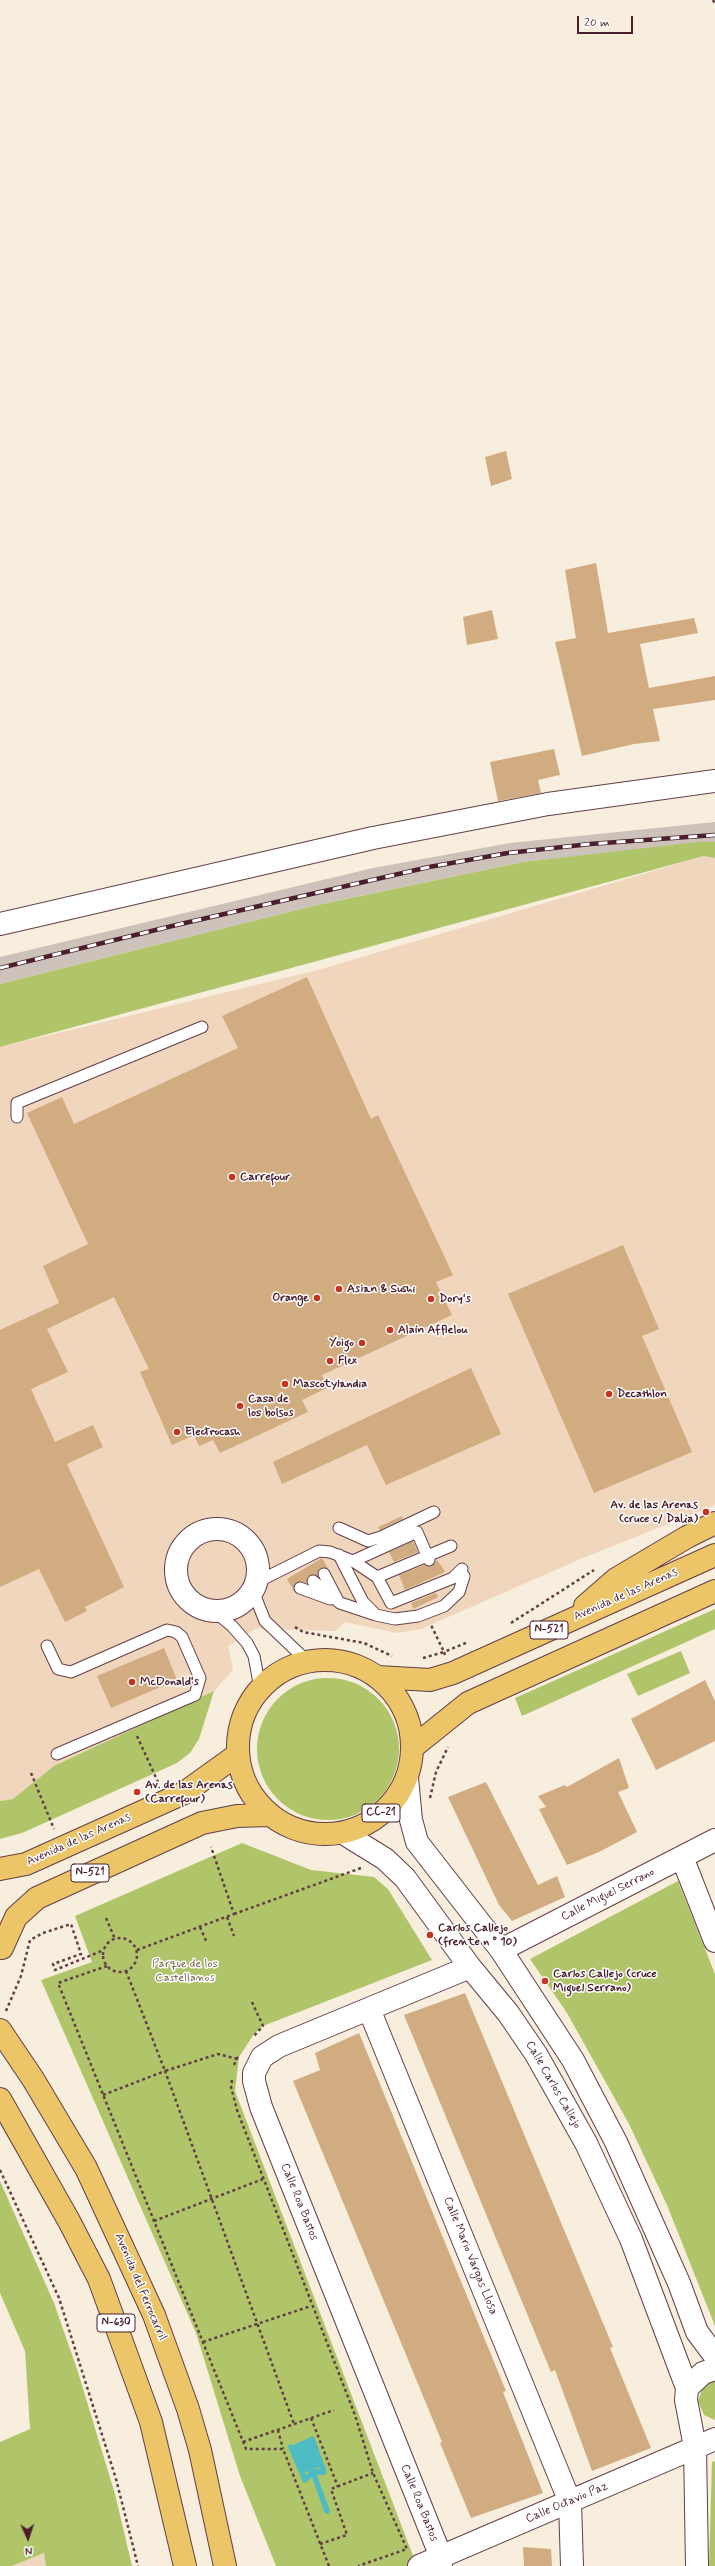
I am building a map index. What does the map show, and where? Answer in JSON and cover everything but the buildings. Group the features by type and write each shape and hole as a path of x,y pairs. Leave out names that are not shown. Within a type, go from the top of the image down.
{"highway":[{"path":"566,1622 616,1579 687,1537 715,1523"},
{"name":"Avenida de las Arenas","path":"378,1677 430,1680 453,1673 715,1555"},
{"name":"N-521","path":"412,1748 468,1703 715,1591"},
{"name":"N-521","path":"343,1833 317,1834 292,1828 269,1815 253,1798 242,1777 237,1754 238,1730 246,1707 260,1688 282,1671 307,1661 332,1660 356,1665 378,1677 396,1697 408,1721 412,1748 407,1778"},
{"name":"Avenida de las Arenas","path":"0,1869 26,1864 184,1793 237,1754"},
{"name":"CC-21","path":"343,1833 370,1822 387,1808 392,1803 407,1778"},
{"name":"N-521","path":"1,1951 16,1916 37,1898 202,1823 236,1816 269,1815"},
{"path":"0,1918 1,1951"},
{"name":"Avenida del Ferrocarril","path":"2,2022 33,2079 86,2168 154,2315 188,2409 200,2450 225,2566"},
{"name":"N-630","path":"0,2099 69,2221 99,2279 151,2422 185,2566"}],"street":[{"path":"0,924 373,838 548,804 715,781"},
{"path":"211,1529 223,1529 234,1533 245,1539 256,1557 258,1568 255,1587 236,1607 214,1611 193,1603 179,1585 176,1569 177,1558 190,1539 211,1529"},
{"path":"407,1778 411,1820 417,1842 501,1950 549,2020 616,2142 676,2276 697,2332 715,2356"},
{"name":"Calle Carlos Callejo","path":"343,1833 385,1859 405,1878 470,1967 508,2013 536,2054 586,2144 631,2239 687,2398 702,2425 715,2432"},
{"name":"Calle Miguel Serrano","path":"501,1950 715,1840"},
{"path":"682,1857 715,1941"},
{"path":"250,2056 262,2057 279,2046 470,1967"},
{"name":"Calle Mario Vargas Llosa","path":"369,2009 570,2502"},
{"name":"Calle Roa Bastos","path":"250,2056 254,2081 262,2107 441,2561"},
{"path":"687,2398 703,2373 715,2369"},
{"name":"Calle Carlos Callejo","path":"687,2398 695,2447 697,2566"},
{"name":"Calle Octavio Paz","path":"419,2566 441,2561 570,2502 715,2439"},
{"path":"570,2502 572,2566"}],"lane":[{"path":"17,1117 17,1103 202,1027"},
{"path":"339,1528 368,1541 381,1537 434,1512"},
{"path":"353,1561 417,1532 426,1559"},
{"path":"377,1577 426,1559 451,1546"},
{"path":"300,1588 376,1615 395,1619 408,1618 444,1606 459,1592 463,1572 457,1575 438,1579 391,1603 377,1577 353,1561 338,1555 319,1551 255,1587 265,1621 307,1661"},
{"path":"338,1555 363,1602 376,1615"},
{"path":"324,1574 340,1603"},
{"path":"313,1581 340,1603"},
{"path":"214,1611 232,1626 247,1643 254,1656 260,1688"},
{"path":"46,1646 58,1669 71,1672 167,1630 176,1632 182,1637 200,1678 199,1688 194,1694 56,1754"}],"path":[{"path":"713,0 715,4"},
{"path":"506,1626 599,1566"},
{"path":"292,1625 303,1632 364,1643 399,1658"},
{"path":"435,1632 453,1673"},
{"path":"416,1659 444,1652 472,1640"},
{"path":"130,1723 167,1801"},
{"path":"429,1802 436,1772 445,1751 454,1741"},
{"path":"31,1773 62,1848"},
{"path":"211,1847 234,1914"},
{"path":"137,1950 385,1859"},
{"path":"227,1917 234,1936"},
{"path":"106,1918 115,1939"},
{"path":"2,2022 21,1976 30,1940 43,1933 71,1924 81,1954 53,1964 55,1970 104,1950 115,1939 125,1939 134,1945 137,1950 136,1961 126,1971 117,1972 107,1966 104,1961 104,1950"},
{"path":"200,1927 207,1943"},
{"path":"107,1966 58,1983 246,2449 283,2449"},
{"path":"126,1971 165,2071 294,2424"},
{"path":"252,2002 263,2026 253,2038"},
{"path":"103,2095 165,2071 218,2054 235,2059 250,2056"},
{"path":"235,2059 250,2056"},
{"path":"237,2110 311,2306 355,2415 373,2473 407,2549 358,2566"},
{"path":"0,2170 59,2298 116,2479 138,2566"},
{"path":"154,2221 263,2179"},
{"path":"203,2342 311,2306"},
{"path":"243,2442 334,2410"},
{"path":"311,2418 338,2486"},
{"path":"278,2430 283,2449 329,2566"},
{"path":"320,2544 347,2535 331,2489 373,2473"}],"shaded area":[{"path":"715,822 715,842 523,862 313,906 0,984 0,957 373,868 510,843"},
{"path":"704,856 715,858 715,1505 583,1558 421,1629 397,1633 345,1622 335,1631 256,1629 228,1646 233,1670 214,1691 55,1766 13,1799 0,1801 0,1047 318,970"},
{"path":"45,2553 46,2566 12,2566"}],"green space":[{"path":"698,842 715,842 715,858 704,856 0,1047 0,984 313,906 523,862"},
{"path":"715,1609 715,1629 522,1716 515,1698"},
{"path":"681,1651 690,1673 638,1696 627,1674"},
{"path":"328,1678 349,1681 373,1694 383,1704 396,1728 399,1749 396,1770 383,1794 373,1804 349,1817 328,1820 307,1817 283,1804 273,1794 260,1770 257,1749 260,1728 273,1704 283,1694 307,1681"},
{"path":"214,1691 199,1739 190,1753 177,1763 22,1833 0,1839 0,1801 13,1799 54,1766"},
{"name":"Parque de los Castellanos","path":"242,1843 311,1870 374,1877 388,1889 432,1960 263,2026 254,2034 239,2057 235,2091 417,2566 276,2566 240,2476 196,2333 41,1980 92,1962 75,1916"},
{"path":"678,1881 715,1974 715,2326 667,2205 629,2124 567,2013 530,1959"},
{"path":"0,2181 54,2303 77,2369 115,2494 132,2566 46,2566 44,2553 12,2566 0,2566 0,2442 30,2429 25,2351 0,2293"},
{"path":"715,2379 715,2420 704,2415 698,2401 704,2384"},
{"path":"715,2461 715,2566 709,2566 712,2462"}],"water":[{"path":"309,2438 320,2467 304,2473 293,2445"}],"waterway":[{"path":"312,2439 324,2472 313,2472 327,2511"},
{"path":"291,2447 305,2480 313,2472"}],"railway":[{"path":"0,968 172,926 429,867 508,853 590,844 715,835"}],"place":[{"name":"Carrefour","path":"232,1177"},
{"name":"Asian & Sushi","path":"339,1289"},
{"name":"Orange","path":"317,1298"},
{"name":"Dory's","path":"431,1299"},
{"name":"Alain Afflelou","path":"390,1330"},
{"name":"Yoigo","path":"362,1343"},
{"name":"Flex","path":"330,1361"},
{"name":"Mascotylandia","path":"285,1384"},
{"name":"Decathlon","path":"609,1394"},
{"name":"Casa de los bolsos","path":"240,1406"},
{"name":"Electrocash","path":"177,1432"},
{"name":"Av. de las Arenas (cruce c/ Dalia)","path":"706,1512"},
{"name":"McDonald's","path":"132,1682"},
{"name":"Av. de las Arenas (Carrefour)","path":"137,1792"},
{"name":"Carlos Callejo (frente n º 10)","path":"430,1935"},
{"name":"Carlos Callejo (cruce Miguel Serrano)","path":"545,1981"}]}
